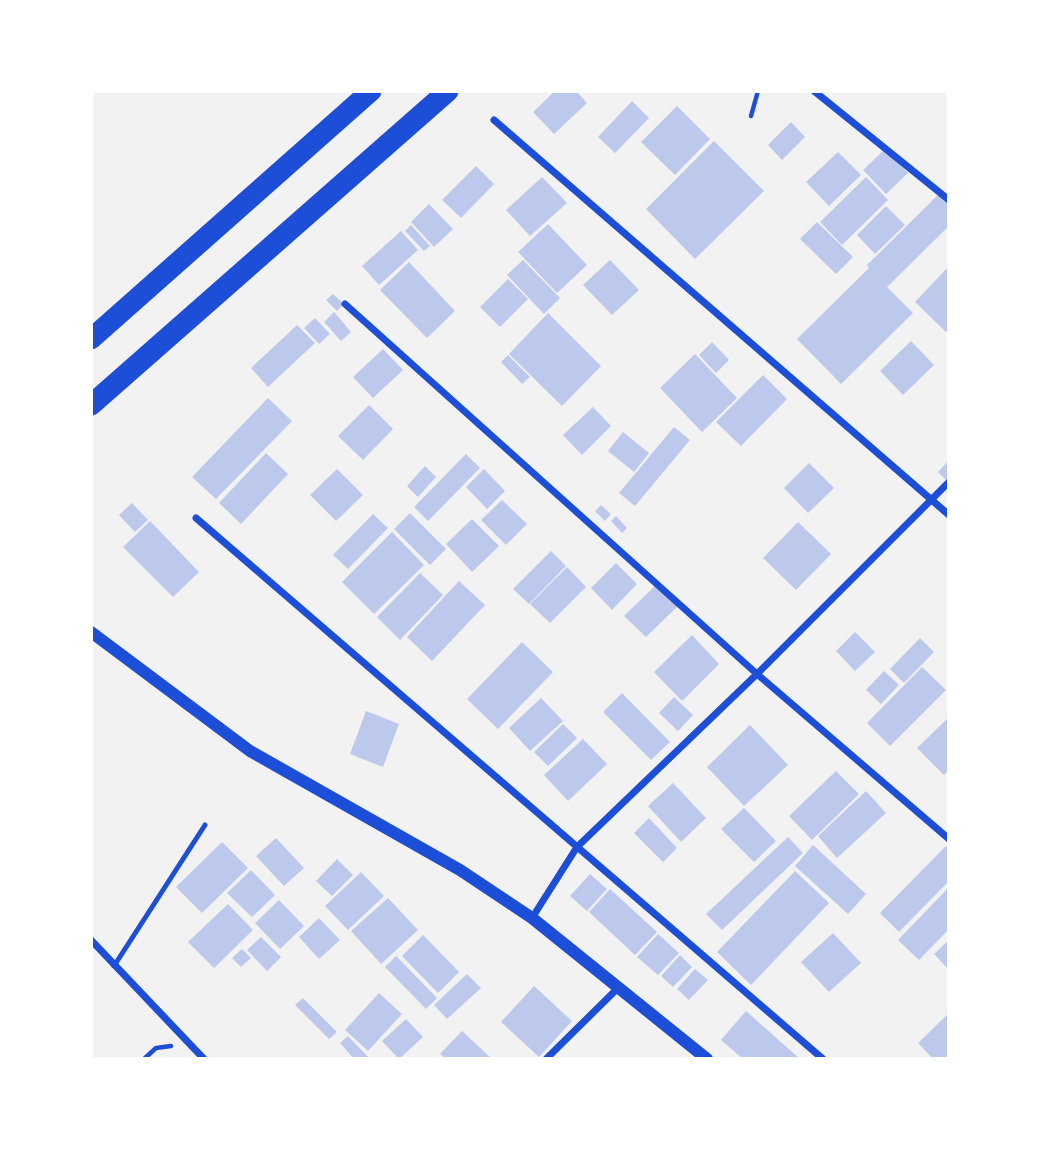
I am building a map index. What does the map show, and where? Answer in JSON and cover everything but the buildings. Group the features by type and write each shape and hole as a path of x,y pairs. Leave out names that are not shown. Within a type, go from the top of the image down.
{"highway":[{"path":"91,339 371,91"},
{"path":"91,405 448,91"}],"street":[{"path":"814,91 949,200"},
{"path":"494,120 949,515"},
{"path":"345,304 757,674 949,839"},
{"path":"533,918 577,847 757,674 949,482"},
{"path":"196,518 823,1059"},
{"path":"91,632 250,751 460,870 533,918 707,1059"},
{"path":"91,940 204,1059"},
{"path":"547,1059 619,987"}],"lane":[{"path":"114,966 205,825"}],"path":[{"path":"751,116 758,91"},
{"path":"144,1059 156,1048 189,1043"}]}
